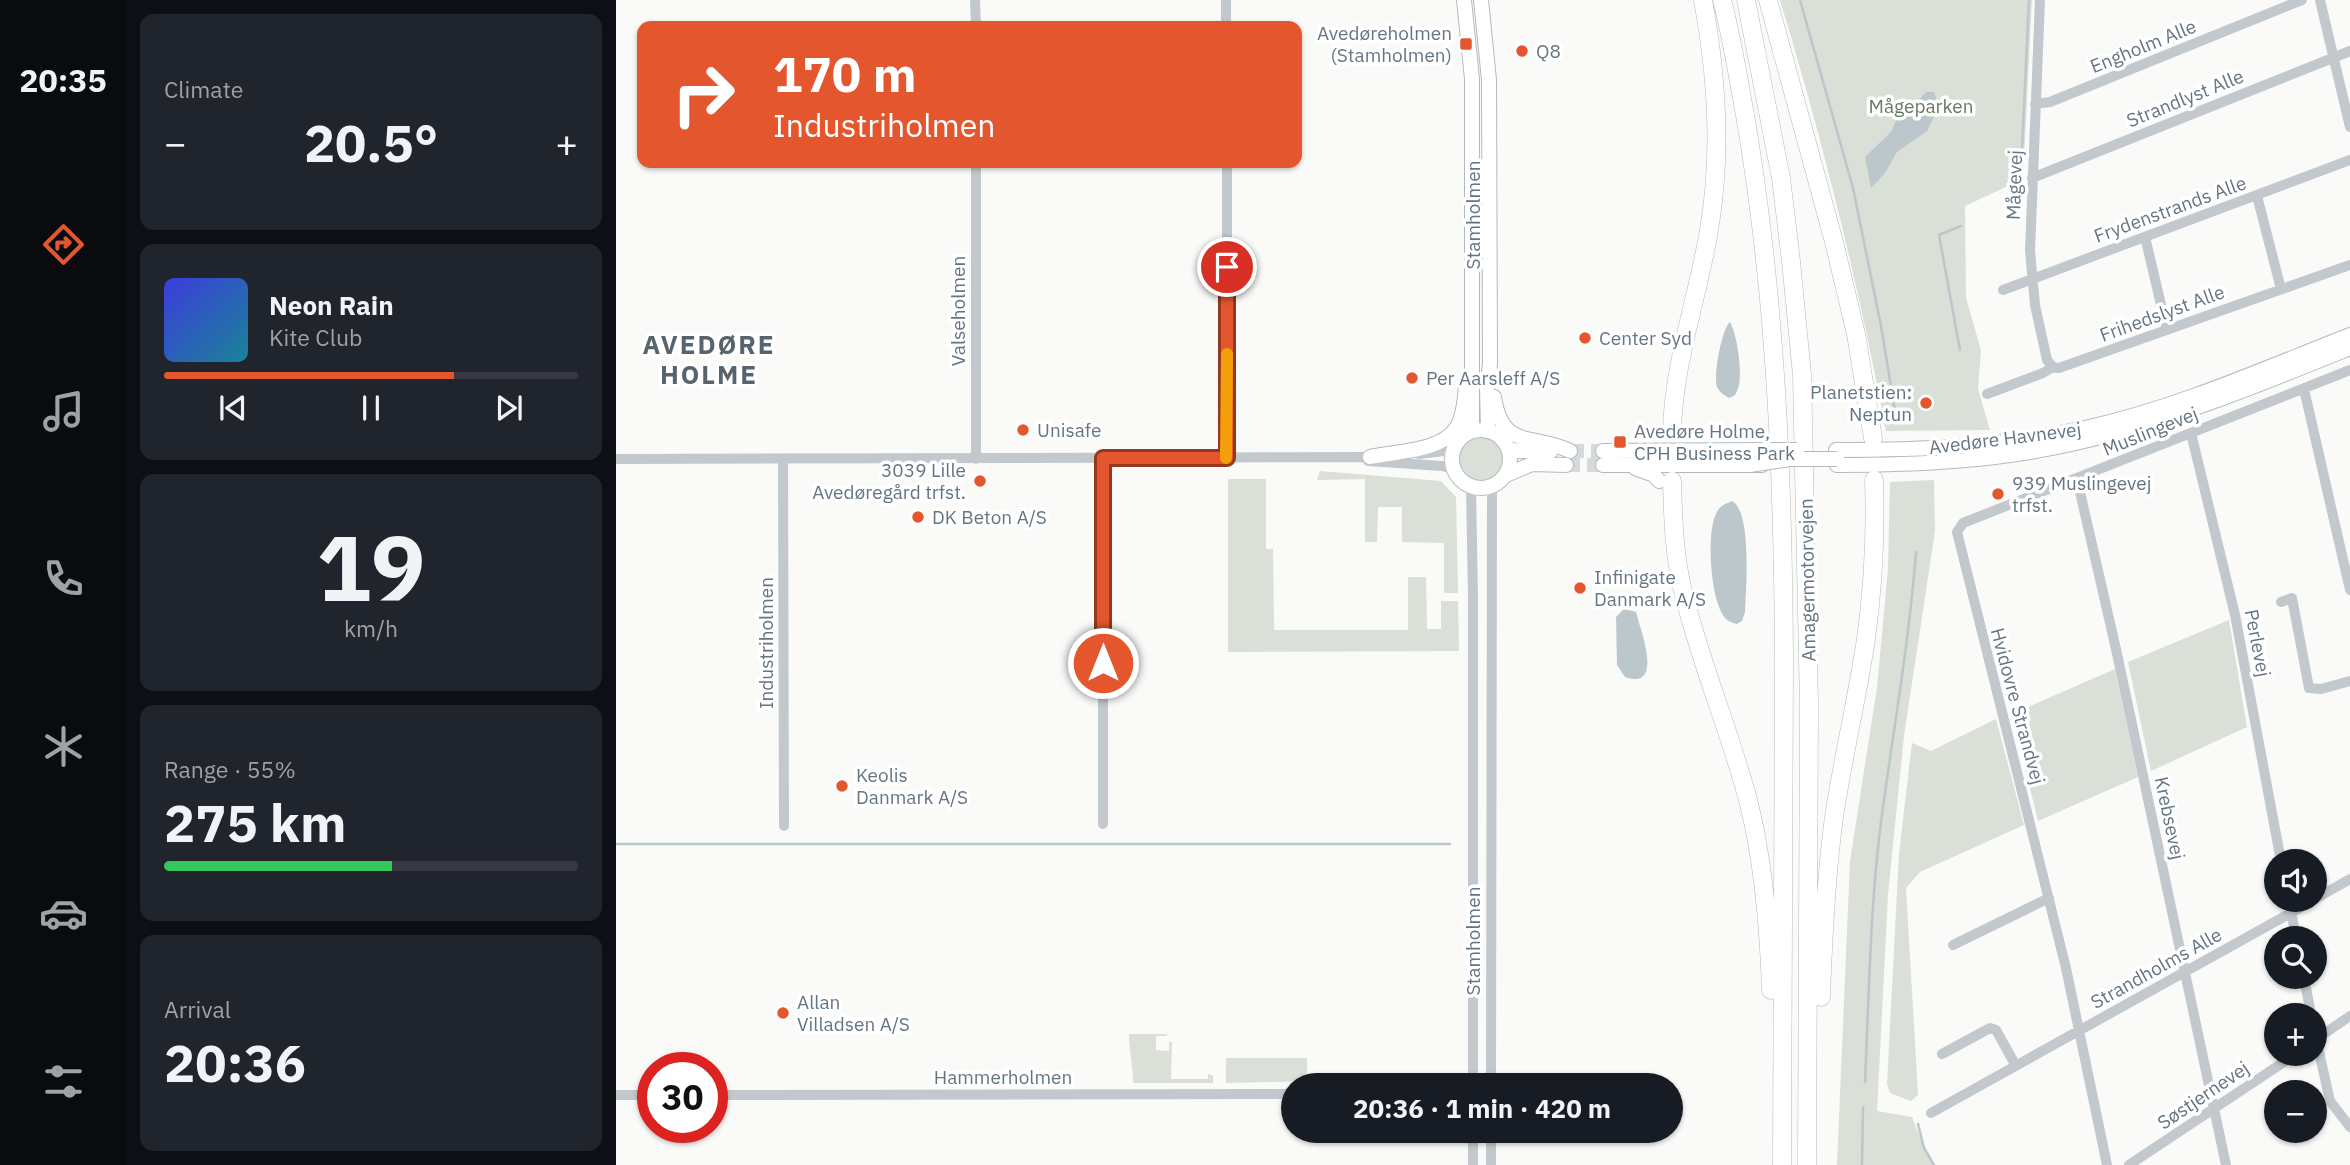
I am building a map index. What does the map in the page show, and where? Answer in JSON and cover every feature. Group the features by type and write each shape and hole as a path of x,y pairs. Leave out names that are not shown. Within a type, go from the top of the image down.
{"highway":[{"path":"1672,430 1676,381 1710,229 1716,163 1715,86 1703,0"},
{"name":"Amagermotorvejen","path":"1722,0 1756,185 1771,315 1780,432 1784,705 1780,1165"},
{"name":"Amagermotorvejen","path":"1746,0 1780,178 1793,273 1802,375 1809,704 1809,1165"},
{"path":"1768,0 1834,242 1856,334 1872,457 1873,570 1866,638 1834,820 1824,920 1816,1095 1809,1165"},
{"path":"1671,470 1674,534 1681,584 1699,651 1732,744 1749,803 1765,891 1780,1165"}],"street":[{"path":"975,0 976,21"},
{"path":"1226,0 1226,21"},
{"name":"Stamholmen","path":"1464,0 1472,79 1472,431"},
{"name":"Stamholmen","path":"1480,0 1489,80 1488,430"},
{"name":"Mågevej","path":"2040,0 2030,251 2031,279 2047,360 2053,367"},
{"name":"Engholm Alle","path":"2035,104 2050,102 2302,0"},
{"path":"2319,0 2350,127"},
{"name":"Strandlyst Alle","path":"2032,178 2350,51"},
{"name":"Frydenstrands Alle","path":"2003,290 2350,160"},
{"name":"Valseholmen","path":"976,168 976,458"},
{"path":"1227,168 1227,458"},
{"path":"2257,196 2281,289"},
{"path":"2145,237 2167,330"},
{"name":"Frihedslyst Alle","path":"1987,394 2053,367 2059,368 2350,265"},
{"name":"Avedøre Havnevej","path":"1750,457 1872,457 1983,445 2084,429 2167,405 2350,335"},
{"name":"Avedøre Havnevej","path":"1872,457 1921,464 1982,459 2077,443 2171,417 2350,348"},
{"path":"1366,457 1418,449 1444,441 1458,426 1473,362"},
{"path":"1490,364 1499,420 1511,433 1523,440 1555,444 1568,458"},
{"name":"Muslingevej","path":"1963,523 2350,370"},
{"path":"2304,389 2350,590"},
{"path":"1506,475 1510,465 1509,449 1503,439 1488,430 1472,431 1458,440 1453,450 1453,469 1458,478 1471,487 1481,489 1492,487 1506,475 1532,464 1568,458"},
{"path":"1628,465 1654,475 1671,470 1672,430"},
{"name":"Perlevej","path":"2192,433 2235,615 2279,849"},
{"path":"1509,449 1568,458"},
{"path":"616,459 1366,457 1453,450"},
{"name":"Avedøre Havnevej","path":"1671,470 1603,458 1628,465 1671,470 1778,450 1837,458"},
{"path":"1366,457 1372,463 1442,466 1453,469"},
{"path":"1103,458 1103,824"},
{"name":"Industriholmen","path":"783,459 783,826"},
{"name":"Krebsevej","path":"2077,479 2216,1109 2226,1165"},
{"name":"Stamholmen","path":"1471,487 1473,1073"},
{"name":"Stamholmen","path":"1491,1073 1492,487"},
{"name":"Hvidovre Strandvej","path":"1963,523 1957,532 2049,898 2107,1165"},
{"path":"2281,602 2292,598 2309,688 2321,689 2350,681"},
{"path":"1474,796 1490,796"},
{"name":"Strandholms Alle","path":"2327,892 2350,879"},
{"path":"1953,945 2049,898"},
{"path":"2291,912 2294,926"},
{"name":"Strandholms Alle","path":"1931,1113 2291,912"},
{"path":"2327,1031 2350,1016"},
{"path":"1942,1054 1990,1028 1996,1030 2016,1066"},
{"name":"Søstjernevej","path":"2129,1165 2278,1066"},
{"path":"2322,1066 2330,1101 2350,1128"},
{"name":"Hammerholmen","path":"728,1095 1281,1094"},
{"path":"616,1095 637,1095"},
{"path":"1473,1143 1473,1165"},
{"path":"1491,1143 1491,1165"}],"green space":[{"name":"Mågeparken","path":"1780,0 2032,0 2023,179 1965,206 1966,298 1981,350 1978,389 1990,430 1886,431 1839,214"},
{"path":"1482,436 1499,443 1506,460 1499,477 1482,484 1465,477 1458,460 1465,443"},
{"path":"1320,471 1441,481 1456,497 1458,593 1444,593 1444,543 1402,542 1402,507 1378,507 1377,542 1365,542 1365,479 1317,480"},
{"path":"1228,479 1266,479 1266,549 1273,549 1274,630 1408,630 1408,577 1426,577 1427,629 1441,629 1441,601 1458,601 1459,651 1228,652"},
{"path":"1934,480 1935,531 1904,736 1888,895 1877,1111 1912,1117 1935,1165 1837,1165 1850,861 1877,688 1888,569 1890,482"},
{"path":"2229,620 2247,727 2151,771 2128,662"},
{"path":"2115,669 2138,777 2038,821 2012,714"},
{"path":"1996,719 2024,825 1920,872 1906,888 1918,1095 1911,1101 1890,1093 1887,1084 1899,854 1912,743 1931,751"},
{"path":"1129,1034 1168,1034 1156,1036 1156,1050 1169,1051 1169,1042 1172,1042 1171,1079 1208,1079 1208,1074 1213,1076 1213,1083 1133,1083"},
{"path":"1226,1058 1307,1058 1307,1073 1281,1073 1281,1082 1226,1083"}],"shaded area":[{"path":"1926,92 1934,92 1939,106 1927,131 1897,152 1885,173 1871,188 1865,157 1891,132 1899,114 1910,110"},
{"path":"1730,322 1737,345 1740,376 1736,393 1729,398 1719,391 1716,381 1721,342"},
{"path":"1732,501 1743,519 1747,570 1745,612 1742,621 1737,624 1727,620 1721,612 1711,568 1713,523 1721,507"},
{"path":"1624,609 1636,612 1645,644 1647,667 1644,675 1637,679 1625,677 1617,665 1616,617"}],"waterway":[{"path":"1800,0 1853,188 1896,417"},
{"path":"2021,171 2029,0"},
{"path":"1960,350 1939,235 1961,226"},
{"path":"1865,1082 1877,854 1905,654 1916,552"},
{"path":"616,844 1450,844"},
{"path":"1862,1165 1863,1107"},
{"path":"1918,1124 1924,1148 1934,1165"}],"tunnel":[{"path":"1570,451 1603,451"},
{"path":"1566,465 1603,465"}],"slow traffic":[{"path":"1226,458 1227,354"}],"place":[{"name":"Avedøreholmen (Stamholmen)","path":"1466,44"},
{"name":"Q8","path":"1522,51"},
{"name":"Center Syd","path":"1585,338"},
{"name":"Per Aarsleff A/S","path":"1412,378"},
{"name":"Planetstien: Neptun","path":"1926,403"},
{"name":"Unisafe","path":"1023,430"},
{"name":"Avedøre Holme, CPH Business Park","path":"1620,442"},
{"name":"3039 Lille Avedøregård trfst.","path":"980,481"},
{"name":"939 Muslingevej trfst.","path":"1998,494"},
{"name":"DK Beton A/S","path":"918,517"},
{"name":"Infinigate Danmark A/S","path":"1580,588"},
{"name":"Keolis Danmark A/S","path":"842,786"},
{"name":"Allan Villadsen A/S","path":"783,1013"}],"district":[{"name":"AVEDØRE HOLME","path":"709,360"}],"route":[{"path":"1103,663 1103,458 1227,458 1227,267"}]}
